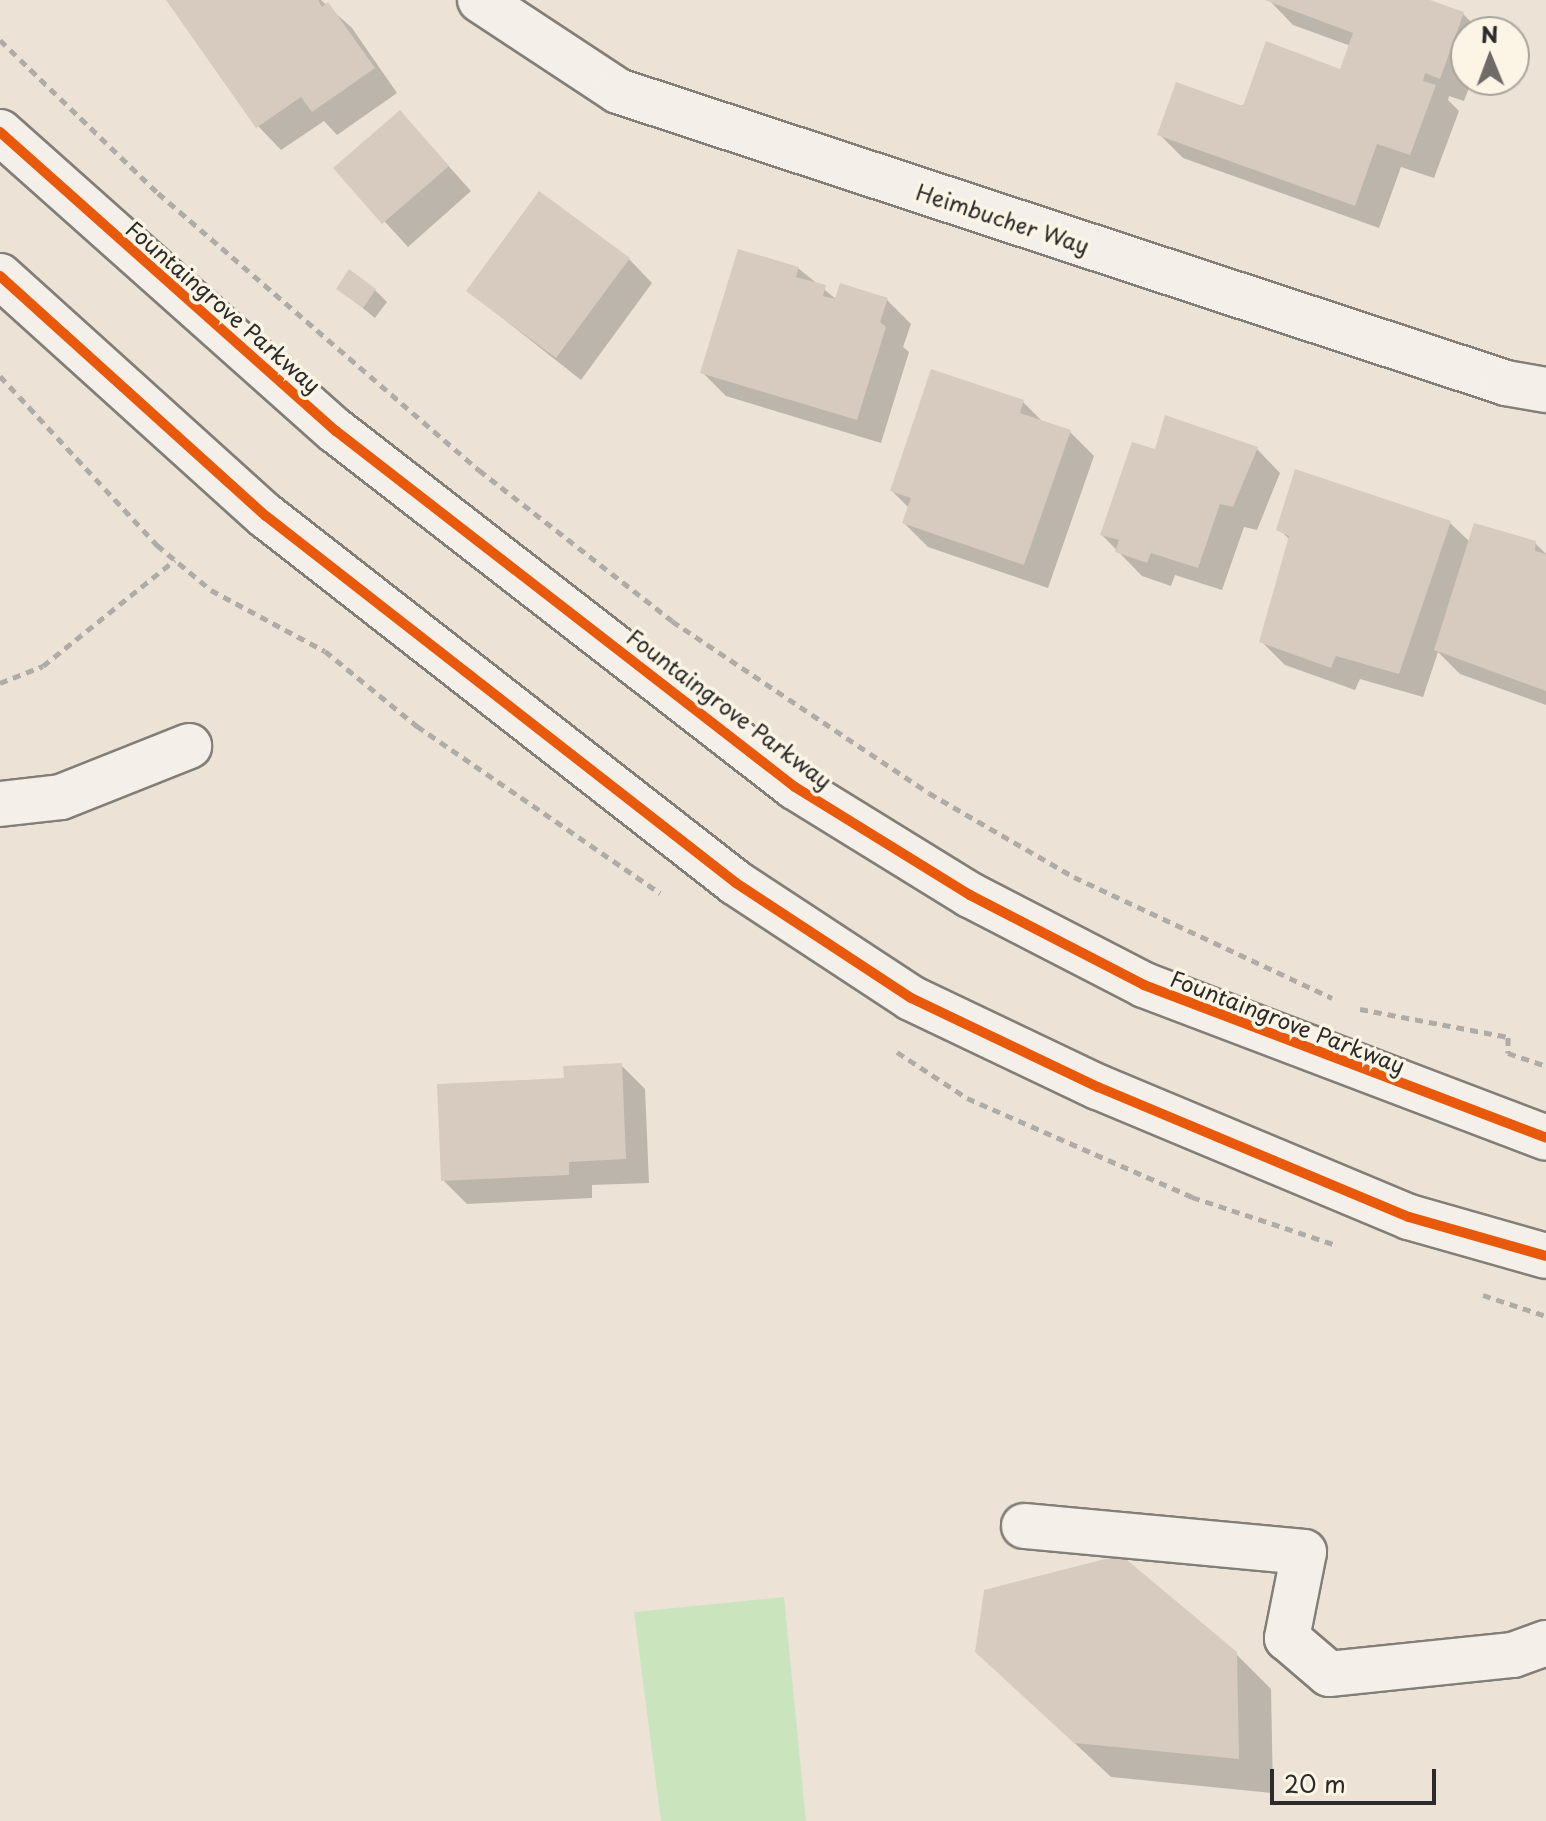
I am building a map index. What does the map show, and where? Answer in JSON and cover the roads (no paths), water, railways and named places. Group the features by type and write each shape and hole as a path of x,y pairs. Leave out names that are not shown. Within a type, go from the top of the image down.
{"main road":[{"name":"Heimbucher Way","path":"480,0 618,91 1491,379 1546,390"},
{"name":"Fountaingrove Parkway","path":"0,132 336,431 795,787 970,895 1144,985 1546,1138"},
{"path":"0,276 266,516 736,883 911,998 1098,1087 1409,1217 1546,1256"},
{"path":"0,804 61,797 189,746"},
{"path":"1024,1526 1304,1552 1287,1638 1329,1674 1513,1655 1546,1643"}]}
